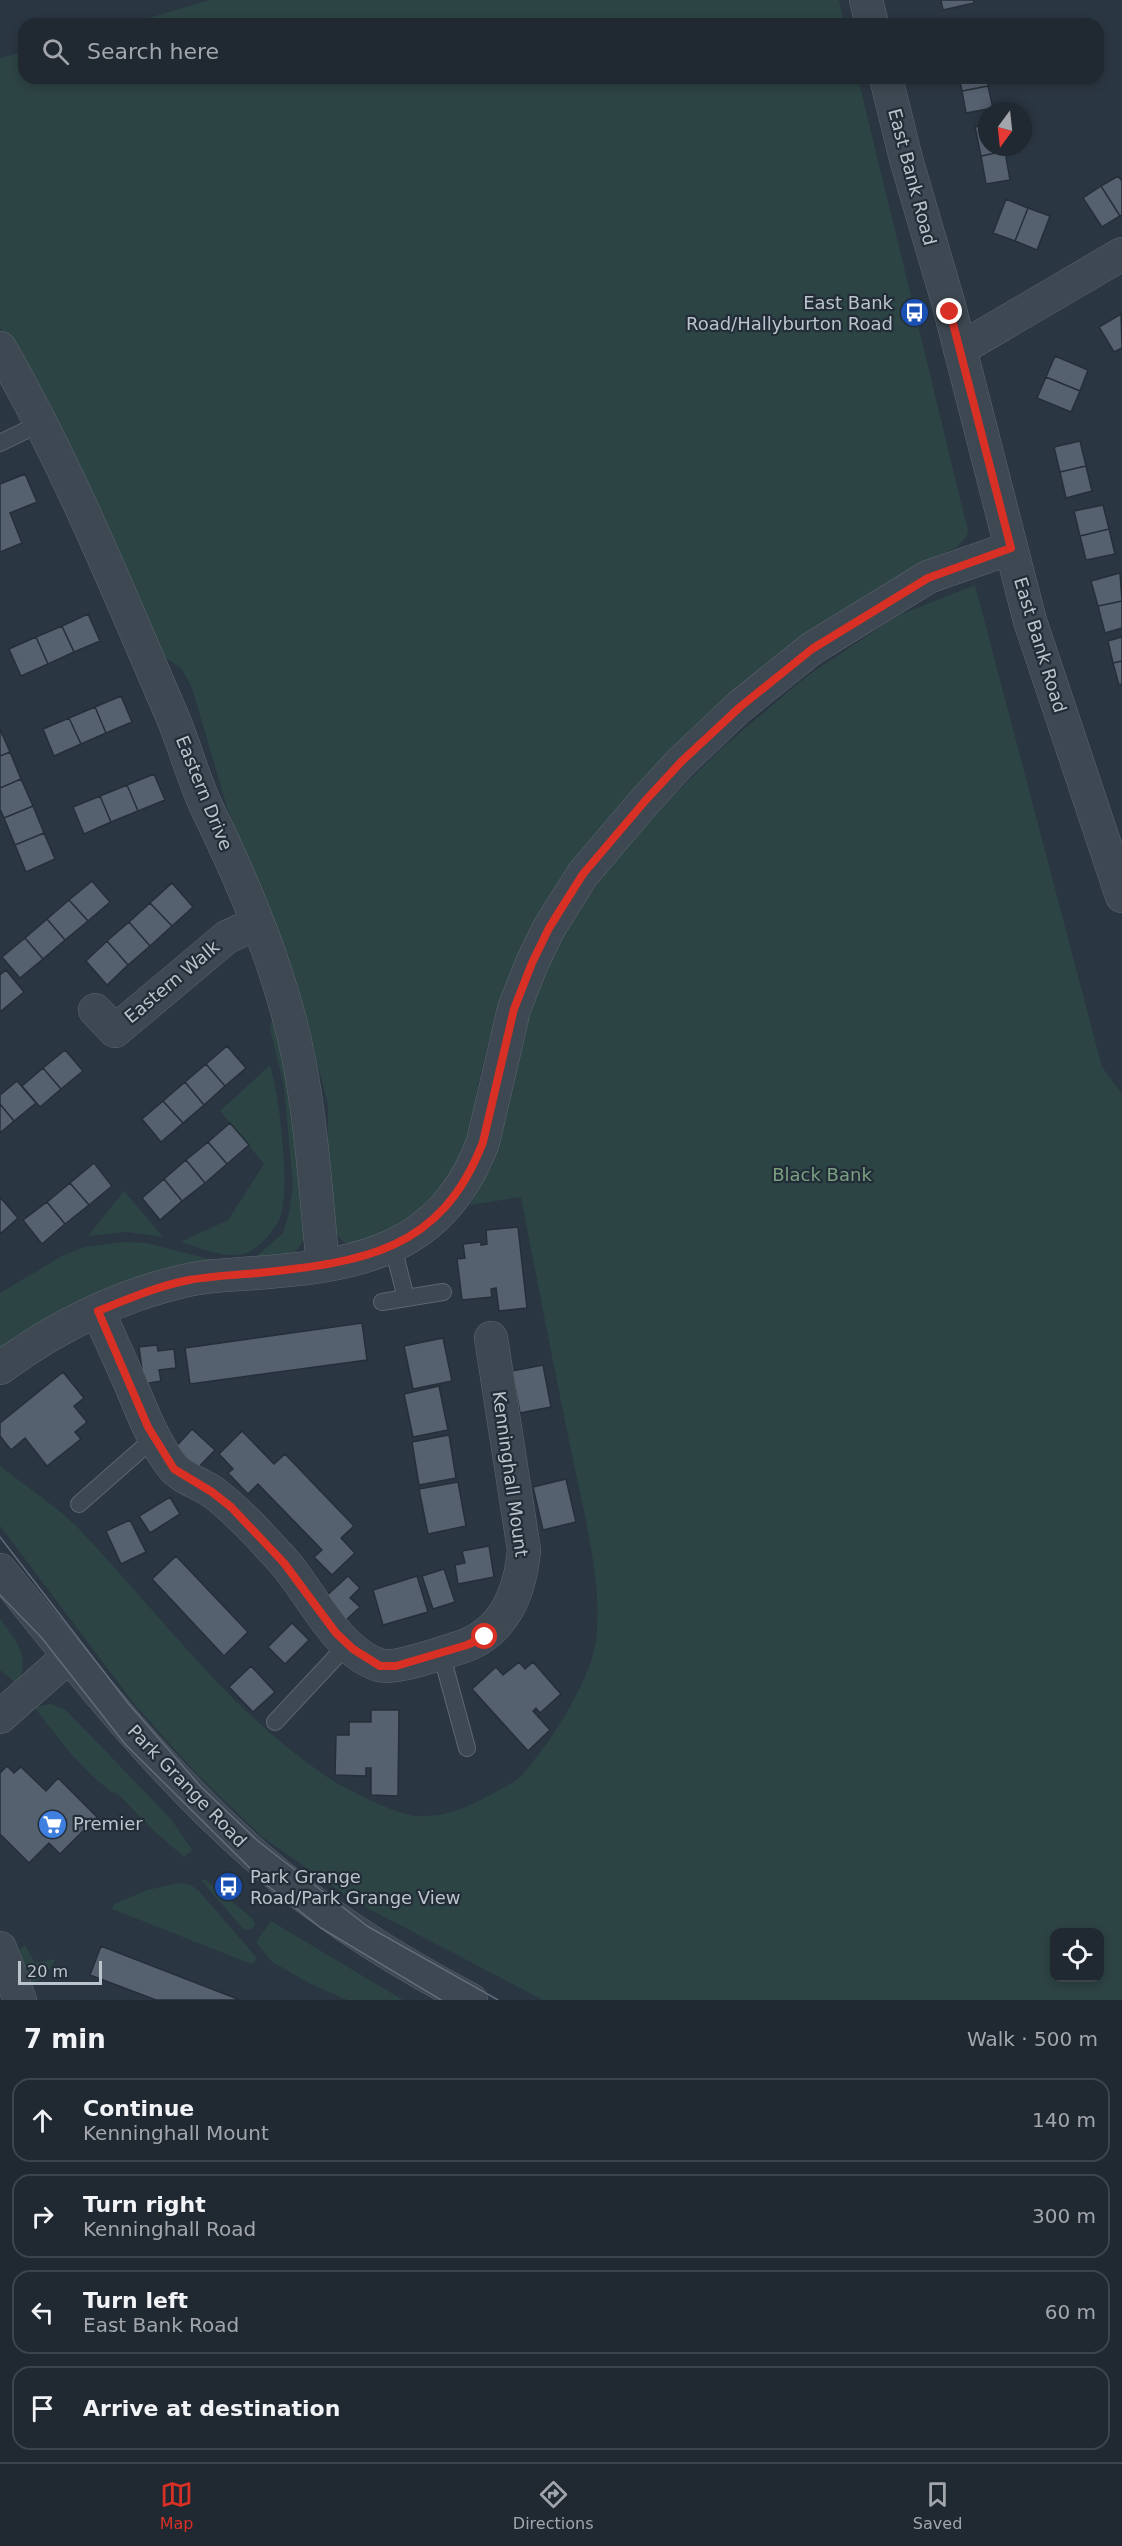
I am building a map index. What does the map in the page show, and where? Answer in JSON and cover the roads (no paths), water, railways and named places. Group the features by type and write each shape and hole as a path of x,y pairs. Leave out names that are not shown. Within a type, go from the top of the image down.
{"street":[{"path":"866,0 870,18"},
{"name":"East Bank Road","path":"888,84 960,349 1030,621 1122,896"},
{"path":"960,349 1122,254"},
{"name":"Eastern Drive","path":"0,348 42,423 95,536 257,923 278,981 298,1059 311,1142 323,1265"},
{"path":"0,1368 55,1332 138,1295 189,1280 323,1265 359,1258 393,1247 422,1229 464,1184 483,1142 514,1009 549,928 583,874 645,801 681,762 740,707 812,649 928,578 1011,548"},
{"name":"Eastern Walk","path":"95,1010 114,1031 227,937 257,923"},
{"name":"Kenninghall Mount","path":"98,1311 154,1438 174,1469 212,1492 231,1507 284,1563 336,1633 365,1658 380,1666 396,1666 485,1637 498,1623 519,1585 523,1560 521,1529 491,1338"},
{"name":"Park Grange Road","path":"0,1570 69,1656 161,1763 257,1857 355,1932 471,2000"},
{"path":"0,1717 69,1656"},
{"path":"3,1959 20,2000"}],"lane":[{"path":"0,443 42,423"},
{"path":"393,1247 406,1298"},
{"path":"382,1302 442,1292"},
{"path":"79,1504 154,1438"},
{"path":"275,1722 348,1644"},
{"path":"441,1653 467,1748"}],"tram line":[{"path":"0,1537 128,1703 201,1787 258,1841 367,1926 498,2000"},
{"path":"0,1595 41,1637 125,1744 268,1886 321,1928 441,2000"}],"place":[{"name":"East Bank Road/Hallyburton Road","path":"914,313"},
{"name":"Premier","path":"52,1824"},
{"name":"Park Grange Road/Park Grange View","path":"229,1887"}],"park label":[{"name":"Black Bank","path":"822,1175"}]}
